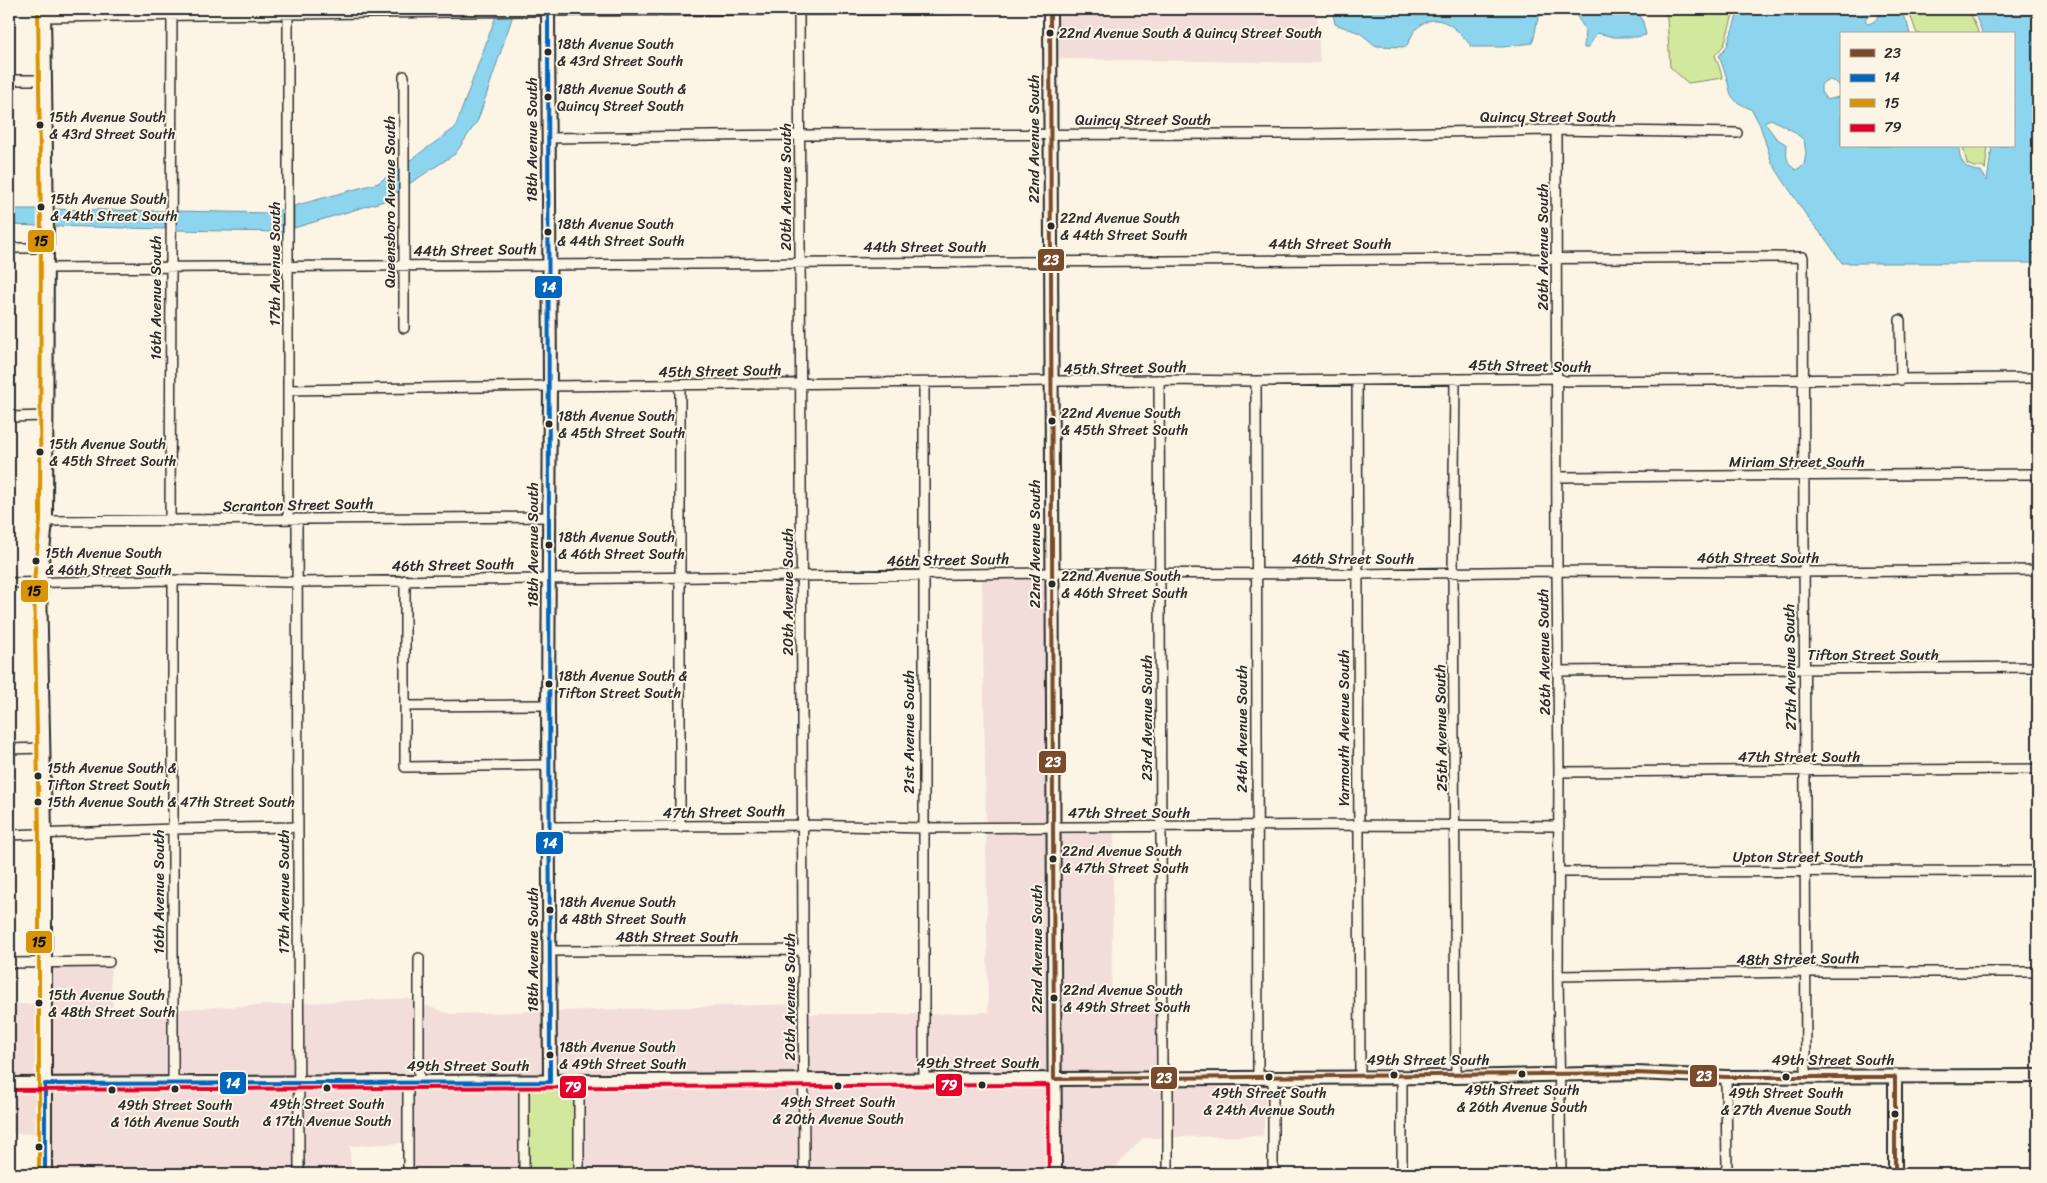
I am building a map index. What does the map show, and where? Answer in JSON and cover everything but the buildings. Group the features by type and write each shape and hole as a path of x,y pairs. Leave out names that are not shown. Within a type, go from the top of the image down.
{"street":[{"name":"20th Avenue South","path":"799,9 804,1174"},
{"path":"45,1174 45,834 40,582 46,521 47,416 44,13 172,16 288,11 952,9"},
{"name":"22nd Avenue South","path":"1050,9 1055,1174"},
{"name":"18th Avenue South","path":"548,10 550,1082"},
{"name":"17th Avenue South","path":"288,11 288,390 292,519 297,582 299,1174"},
{"name":"16th Avenue South","path":"170,521 172,16"},
{"name":"Queensboro Avenue South","path":"404,76 404,328"},
{"path":"9,80 44,80"},
{"name":"Quincy Street South","path":"548,138 799,135 1306,134 1556,130 1737,133"},
{"name":"26th Avenue South","path":"1556,130 1558,257 1558,976 1561,1174"},
{"path":"9,248 46,248"},
{"name":"44th Street South","path":"47,268 549,262 1803,257"},
{"name":"27th Avenue South","path":"1803,257 1806,1076"},
{"path":"1900,320 1901,380"},
{"name":"45th Street South","path":"288,390 1159,380 1256,382 1557,378 1565,381 1803,381 2038,378"},
{"name":"25th Avenue South","path":"1455,379 1453,572 1456,1076"},
{"name":"23rd Avenue South","path":"1159,380 1162,1064 1168,1078 1168,1174"},
{"name":"Yarmouth Avenue South","path":"1357,380 1360,1076"},
{"name":"24th Avenue South","path":"1256,382 1255,573 1258,1077"},
{"name":"21st Avenue South","path":"924,384 924,1080"},
{"path":"680,386 678,576 680,826"},
{"path":"9,417 47,416"},
{"name":"Miriam Street South","path":"1557,477 2038,474"},
{"name":"Scranton Street South","path":"46,521 550,517"},
{"name":"46th Street South","path":"9,583 173,580 297,582 1052,573 1357,574 1557,571 1803,572 2038,570"},
{"name":"16th Avenue South","path":"173,580 173,1084"},
{"path":"405,580 405,767 548,764"},
{"name":"Tifton Street South","path":"1558,671 2038,667"},
{"path":"405,706 548,705"},
{"path":"9,749 43,748"},
{"name":"47th Street South","path":"1559,772 2038,769"},
{"name":"47th Street South","path":"549,827 804,825 923,828 1358,825 1559,826"},
{"path":"9,835 173,828 298,827"},
{"name":"Upton Street South","path":"1558,872 2038,871"},
{"name":"48th Street South","path":"550,951 804,950"},
{"path":"408,1174 419,958"},
{"path":"9,963 109,962"},
{"name":"48th Street South","path":"1558,976 1805,972 2038,972"},
{"name":"49th Street South","path":"9,1084 924,1080 1636,1073 1726,1077 2038,1076"},
{"path":"1273,1076 1273,1174"},
{"path":"1402,1076 1402,1174"},
{"path":"1726,1077 1727,1174"},
{"path":"1895,1077 1895,1174"},
{"path":"524,1082 524,1174"},
{"path":"579,1082 579,1174"}],"shaded area":[{"path":"1057,9 1317,9 1320,63 1058,59"},
{"path":"1047,577 1048,822 986,823 982,578"},
{"path":"1048,831 1049,1075 929,1075 929,1014 988,1012 986,832"},
{"path":"1058,831 1114,831 1111,1010 1157,1010 1158,1064 1161,1073 1058,1075"},
{"path":"110,966 113,1012 168,1009 168,1079 50,1080 51,968"},
{"path":"407,998 414,1001 414,1078 304,1079 303,1003"},
{"path":"9,1004 41,1004 41,1080 9,1080"},
{"path":"293,1004 294,1079 178,1079 178,1009"},
{"path":"799,1004 799,1076 555,1077 555,1011"},
{"path":"424,1005 450,1014 545,1011 545,1077 424,1078"},
{"path":"809,1014 919,1014 919,1076 809,1076"},
{"path":"1267,1081 1263,1136 1173,1137 1173,1082"},
{"path":"1163,1082 1163,1138 1143,1138 1118,1164 1117,1174 1059,1174 1058,1083"},
{"path":"1049,1083 1050,1174 809,1174 809,1085"},
{"path":"799,1085 799,1174 584,1174 584,1086"},
{"path":"519,1086 519,1174 465,1174 464,1166 413,1169 413,1087"},
{"path":"294,1087 294,1174 50,1174 50,1088"},
{"path":"304,1087 403,1087 403,1143 350,1146 351,1174 304,1174"},
{"path":"41,1088 40,1133 9,1134 9,1089"}],"green space":[{"path":"1663,9 1738,9 1733,15 1724,45 1715,55 1723,78 1688,83 1670,67 1667,18"},
{"path":"1908,9 1969,9 1978,32 1916,32"},
{"path":"1963,148 1988,148 1985,170 1982,167 1974,167 1967,164"},
{"path":"568,1086 574,1092 574,1174 529,1174 528,1093 537,1087"}],"water":[{"path":"1332,9 1549,9 1540,15 1538,19 1532,43 1503,47 1472,47 1447,23 1432,20 1416,29 1406,47 1376,46 1360,33 1335,24"},
{"path":"1572,9 1637,9 1646,35 1614,37 1597,33 1588,48 1584,48 1585,29"},
{"path":"1743,9 1871,9 1865,22 1868,24 1877,18 1881,9 1898,9 1907,22 1910,32 1840,32 1840,87 1830,80 1825,81 1821,85 1821,92 1827,100 1839,97 1840,94 1840,148 1959,148 1960,156 1964,164 1975,171 1981,171 1987,181 1992,148 2014,148 2014,32 1982,32 1973,9 2038,9 2038,263 1842,263 1808,218 1772,163 1760,125 1752,110 1737,102 1731,95 1719,56 1727,46 1737,16","holes":["1771,119 1793,131 1804,140 1806,153 1804,165 1796,170 1787,159 1787,145 1776,138 1764,122"]},
{"path":"513,15 478,120 455,154 409,184 409,161 455,128 496,16"},
{"path":"400,168 400,191 384,201 294,228 294,206 378,183"},
{"path":"9,209 41,209 42,226 9,225"},
{"path":"51,209 165,211 165,229 51,226"},
{"path":"284,209 284,231 175,230 175,211 270,213"}],"transit line":[{"name":"15","path":"38,9 41,231 40,521 34,582 39,834 39,1174"},
{"name":"14","path":"45,1174 45,1084 550,1082 548,9"},
{"name":"23","path":"1050,9 1054,1079 1636,1073 1726,1077 1895,1077 1895,1174"},
{"name":"79","path":"9,1090 1048,1085 1049,1174"}],"place":[{"name":"22nd Avenue South & Quincy Street South","path":"1050,33"},
{"name":"18th Avenue South & 43rd Street South","path":"548,52"},
{"name":"18th Avenue South & Quincy Street South","path":"548,97"},
{"name":"15th Avenue South & 43rd Street South","path":"40,125"},
{"name":"15th Avenue South & 44th Street South","path":"41,207"},
{"name":"22nd Avenue South & 44th Street South","path":"1051,226"},
{"name":"18th Avenue South & 44th Street South","path":"548,232"},
{"name":"22nd Avenue South & 45th Street South","path":"1052,421"},
{"name":"18th Avenue South & 45th Street South","path":"549,424"},
{"name":"15th Avenue South & 45th Street South","path":"40,452"},
{"name":"18th Avenue South & 46th Street South","path":"549,545"},
{"name":"15th Avenue South & 46th Street South","path":"36,561"},
{"name":"22nd Avenue South & 46th Street South","path":"1052,584"},
{"name":"18th Avenue South & Tifton Street South","path":"549,684"},
{"name":"15th Avenue South & Tifton Street South","path":"38,776"},
{"name":"15th Avenue South & 47th Street South","path":"38,802"},
{"name":"22nd Avenue South & 47th Street South","path":"1053,859"},
{"name":"18th Avenue South & 48th Street South","path":"550,910"},
{"name":"22nd Avenue South & 49th Street South","path":"1054,998"},
{"name":"15th Avenue South & 48th Street South","path":"39,1003"},
{"name":"18th Avenue South & 49th Street South","path":"550,1055"},
{"name":"49th Street South & 26th Avenue South","path":"1522,1074"},
{"name":"49th Street South & 24th Avenue South","path":"1269,1077"},
{"name":"49th Street South & 27th Avenue South","path":"1786,1077"},
{"name":"49th Street South & 20th Avenue South","path":"838,1086"},
{"name":"49th Street South & 17th Avenue South","path":"327,1088"},
{"name":"49th Street South & 16th Avenue South","path":"175,1089"}]}
